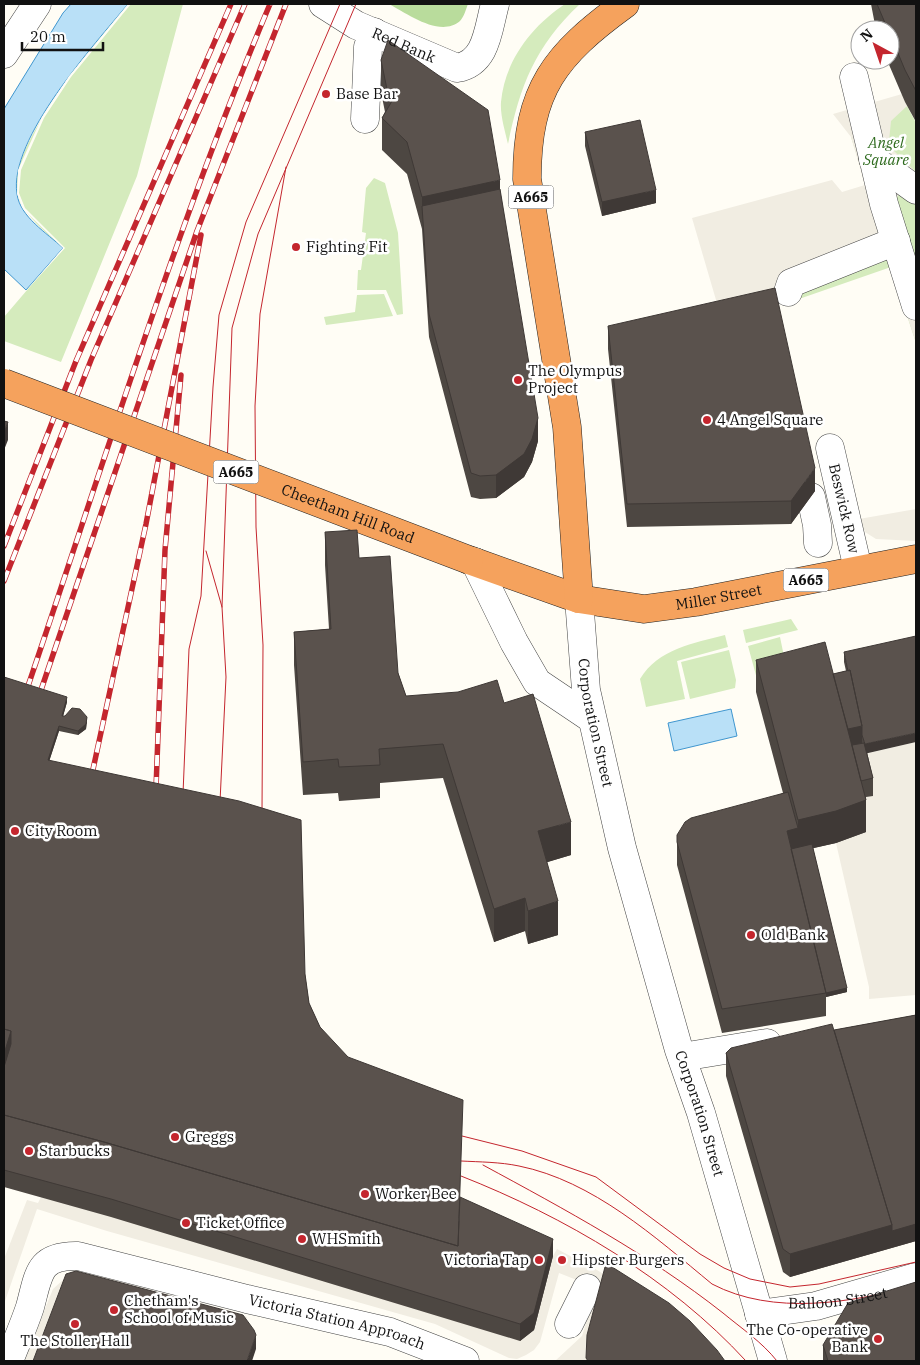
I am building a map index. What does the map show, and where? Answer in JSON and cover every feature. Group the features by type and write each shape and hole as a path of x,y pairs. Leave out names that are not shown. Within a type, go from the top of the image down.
{"highway":[{"name":"Corporation Street","path":"579,599 568,436 527,179 527,147 529,131 541,89 553,70 600,22 625,4"},
{"name":"Cheetham Hill Road","path":"4,383 472,561 579,599"},
{"name":"Miller Street","path":"579,599 644,609 696,602 916,559"}],"street":[{"path":"4,54 37,4"},
{"name":"Red Bank","path":"322,4 356,24 457,68 472,63 483,50 495,4"},
{"path":"365,118 368,47 374,32"},
{"path":"854,76 873,159 896,241 915,295"},
{"path":"873,159 916,190"},
{"path":"782,294 896,241"},
{"name":"Beswick Row","path":"830,448 858,569"},
{"path":"810,497 817,525 818,543"},
{"path":"472,561 537,682 592,719"},
{"name":"Corporation Street","path":"579,599 583,662 592,719 622,848 773,1361"},
{"path":"682,1057 790,1039"},
{"name":"Victoria Station Approach","path":"9,1361 30,1307 40,1270 60,1256 78,1256 274,1306 390,1332 465,1361"},
{"name":"Balloon Street","path":"760,1314 816,1306 916,1277"},
{"path":"569,1324 587,1288"}],"green space":[{"path":"128,4 183,4 137,176 61,362 4,341 4,317 63,248 36,223 24,208 17,193 18,173 26,149 58,94 77,67"},
{"path":"389,4 468,4 460,21 452,26 443,27 424,23"},
{"path":"565,4 580,4 551,35 532,68 518,104 508,144 501,102 508,72 514,58 531,34"},
{"name":"Angel Square","path":"907,106 916,123 916,343 891,267 799,299 797,289 887,252 851,137"},
{"path":"374,178 385,183 398,233 403,314 397,315 386,290 357,290 358,270 361,270 366,233 362,232 366,188"},
{"path":"384,294 393,316 326,325 324,317 355,312 357,295"},
{"path":"791,619 798,630 746,643 743,630"},
{"path":"725,635 728,647 677,661 685,699 646,707 640,679 648,669 667,654 678,649"},
{"path":"780,637 787,671 757,679 748,646"},
{"path":"729,650 736,680 735,688 690,699 681,662"}],"shaded area":[{"path":"902,94 907,106 891,121 889,141 894,151 916,172 916,205 899,194 892,205 916,269 916,343 887,253 797,289 799,299 721,317 692,218 832,180 842,192 865,185 851,137 833,114"},
{"path":"916,509 916,541 876,539 865,532 859,519"},
{"path":"916,742 916,995 869,999 869,987 836,843 866,832 844,747 862,743 865,754"},
{"path":"41,1197 553,1256 557,1249 597,1270 644,1299 586,1361 555,1361 582,1336 597,1288 559,1273 540,1342 534,1350 526,1355 517,1359 509,1358 435,1324 107,1231 37,1209 4,1304 4,1259 27,1200 38,1203"},
{"name":"Chetham's School of Music","path":"81,1273 108,1278 247,1317 243,1329 38,1361 24,1361 53,1289 64,1279"}],"water":[{"path":"71,4 128,4 57,93 39,120 26,147 18,172 17,194 19,202 35,224 63,248 26,290 4,269 4,109 63,13"},
{"path":"731,709 737,736 674,751 668,723"}],"pier":[{"path":"128,4 131,4 71,77 44,118 21,170 19,193 25,208 65,248 25,292 63,248 23,209 17,194 18,170 42,117 69,76"}],"building":[{"path":"877,4 916,4 916,91 900,58 900,20 884,20"},
{"path":"388,40 488,110 500,180 422,197 407,142 382,118 392,101 389,99 381,60"},
{"path":"640,120 656,190 602,202 585,132"},
{"path":"500,189 538,418 532,439 524,454 496,475 480,476 471,473 429,314 422,206"},
{"name":"4 Angel Square","path":"775,288 815,468 791,501 627,504 608,326"},
{"path":"4,421 8,422 4,432"},
{"path":"357,530 359,558 390,556 398,673 406,696 458,692 497,680 504,703 533,694 571,822 538,831 558,901 528,911 525,898 494,909 443,744 379,749 380,765 339,767 338,759 303,762 294,632 331,629 325,532"},
{"path":"916,636 916,733 865,744 850,670 848,671 844,652"},
{"path":"825,642 866,800 836,811 798,820 756,660"},
{"path":"850,670 862,726 848,729 833,674"},
{"path":"4,677 67,697 62,716 65,716 72,708 80,709 87,717 86,724 78,731 59,726 48,760 239,801 301,820 305,974 309,1003 320,1027 348,1057 463,1100 458,1246 104,1142 4,1115 4,1067 11,1044 11,1031 4,1029"},
{"path":"864,743 873,778 861,781 852,745"},
{"name":"Old Bank","path":"788,792 798,828 787,831 826,993 722,1009 677,842 677,835 685,822 691,818"},
{"path":"812,844 847,988 826,993 791,849"},
{"path":"916,1015 916,1224 892,1231 892,1225 834,1030"},
{"path":"832,1024 892,1225 790,1254 783,1249 726,1053 731,1048"},
{"path":"4,1029 11,1031 4,1054"},
{"path":"4,1115 104,1142 458,1246 460,1197 553,1239 534,1313 520,1324 111,1199 4,1170"},
{"path":"609,1265 669,1303 690,1321 725,1361 588,1361 586,1358 587,1335 605,1267"},
{"name":"Chetham's School of Music","path":"76,1271 243,1315 256,1335 247,1361 33,1361 66,1274"},
{"name":"The Co-operative Bank","path":"916,1282 916,1361 828,1361 823,1345 848,1303"}],"tram line":[{"path":"183,794 189,649 201,596 219,315 246,222 340,4"},
{"path":"222,607 232,328 258,234 356,4"},
{"path":"262,813 263,645 256,527 255,406 260,314 286,167"},
{"path":"206,551 222,607 226,677 220,802"},
{"path":"462,1136 522,1151 596,1177 700,1254 724,1268 750,1279 790,1287 819,1284 916,1262"},
{"path":"461,1161 519,1166 546,1173 572,1184 622,1213 712,1284 736,1294 786,1303 813,1303 866,1297 916,1285"},
{"path":"483,1165 576,1216 666,1271 744,1330 777,1361"},
{"path":"461,1176 539,1211 614,1253 684,1303 746,1361"}],"railway":[{"path":"4,546 76,361 231,4"},
{"path":"4,581 91,360 245,4"},
{"path":"27,689 172,258 203,173 270,4"},
{"path":"40,693 197,231 286,4"},
{"path":"92,774 146,524 201,235"},
{"path":"156,788 165,550 181,375"}],"place":[{"name":"Base Bar","path":"326,94"},
{"name":"Fighting Fit","path":"296,247"},
{"name":"The Olympus Project","path":"518,380"},
{"name":"4 Angel Square","path":"707,420"},
{"name":"City Room","path":"15,831"},
{"name":"Old Bank","path":"751,935"},
{"name":"Greggs","path":"175,1137"},
{"name":"Starbucks","path":"29,1151"},
{"name":"Worker Bee","path":"365,1194"},
{"name":"Ticket Office","path":"186,1223"},
{"name":"WHSmith","path":"302,1239"},
{"name":"Victoria Tap","path":"539,1260"},
{"name":"Hipster Burgers","path":"562,1260"},
{"name":"Chetham's School of Music","path":"114,1310"},
{"name":"The Stoller Hall","path":"75,1324"},
{"name":"The Co-operative Bank","path":"878,1339"}]}
